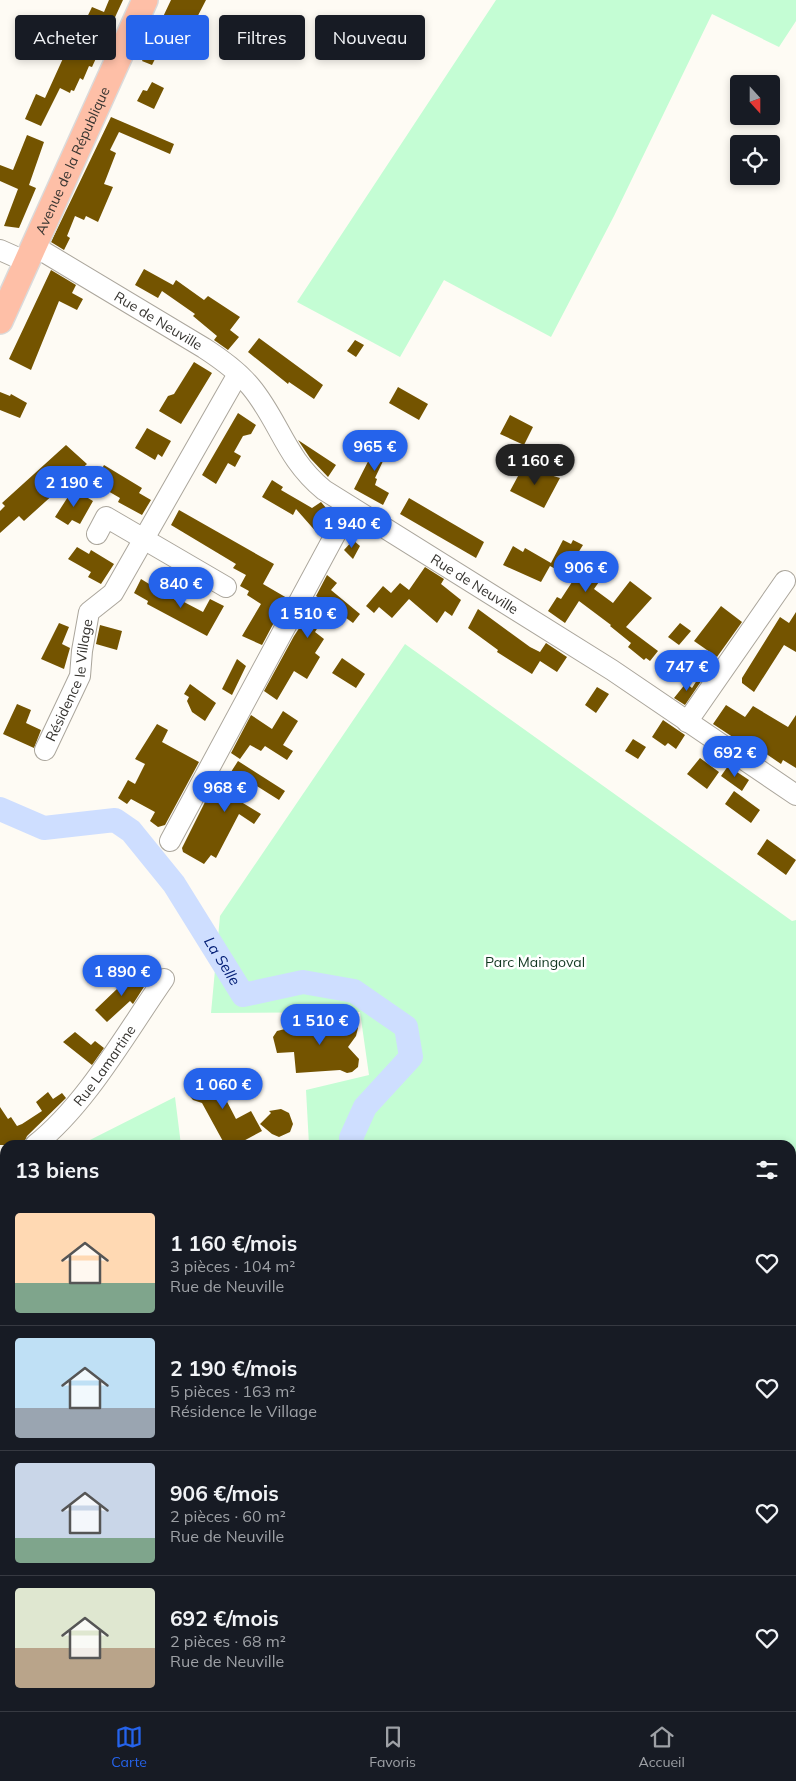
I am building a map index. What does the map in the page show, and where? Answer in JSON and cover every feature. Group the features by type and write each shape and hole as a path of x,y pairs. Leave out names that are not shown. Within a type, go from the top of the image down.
{"main road":[{"name":"Avenue de la République","path":"0,321 145,0"}],"street":[{"name":"Rue de Neuville","path":"0,250 30,254 204,348 238,374 256,394 302,470 324,490 612,670 796,795"},
{"name":"Résidence le Village","path":"44,750 79,681 89,612 113,593 238,374"},
{"path":"170,841 350,507"},
{"path":"97,534 106,517 226,587"},
{"path":"687,722 785,581"},
{"name":"Rue Lamartine","path":"41,1140 59,1124 81,1098 164,979"}],"green space":[{"path":"496,0 796,0 796,21 779,47 712,14 614,216 551,337 444,280 400,357 297,302"},
{"name":"Parc Maingoval","path":"405,644 792,921 796,920 796,1140 309,1140 306,1090 369,1075 360,1012 211,1013 220,916"},
{"path":"175,1097 180,1140 90,1140"}],"building":[{"path":"109,0 123,0 116,15 88,15 92,7 104,12"},
{"path":"171,0 206,0 198,15 164,15"},
{"path":"62,60 95,60 92,67 89,66 83,80 80,78 74,91 71,90 70,93 60,88 41,126 25,119 36,94 45,98"},
{"path":"142,60 154,60 152,65"},
{"path":"152,82 164,88 154,109 137,101 143,90 147,91"},
{"path":"111,117 174,144 170,154 119,132 110,150 116,153 104,184 113,187 98,222 86,216 84,220 75,216 67,236 70,238 64,250 51,242"},
{"path":"27,135 44,142 29,185 36,188 19,228 4,226 18,189 0,181 0,165 13,170"},
{"path":"144,269 173,285 176,280 204,300 208,296 240,317 230,330 239,337 228,350 214,340 217,336 193,316 195,314 162,291 158,298 135,285"},
{"path":"51,270 76,285 72,293 83,299 77,310 59,301 31,370 9,359"},
{"path":"259,338 323,385 314,399 289,382 288,384 248,352"},
{"path":"355,340 364,345 356,357 347,351"},
{"path":"194,362 212,373 181,424 159,411 168,396 174,394"},
{"path":"398,387 428,404 419,420 389,403"},
{"path":"0,392 10,396 11,394 27,403 20,418 0,410"},
{"path":"238,413 256,425 251,434 243,436 234,452 241,456 235,467 228,463 216,484 202,475"},
{"path":"510,415 533,427 524,445 500,434"},
{"path":"147,428 171,441 162,457 158,454 155,460 135,448"},
{"path":"382,434 393,440 375,478 377,479 375,485 389,493 383,505 354,489"},
{"path":"298,440 336,465 328,477 310,458"},
{"path":"66,445 87,464 24,521 19,516 0,533 0,511 5,506 2,503"},
{"path":"525,463 535,467 534,470 560,478 544,508 510,491"},
{"path":"104,465 142,488 139,493 151,500 142,515 118,502 120,498 94,483"},
{"path":"272,480 283,487 281,490 312,508 321,502 332,515 326,527 318,534 296,509 293,515 262,497"},
{"path":"73,489 93,501 80,524 72,520 68,525 55,517"},
{"path":"409,498 484,542 476,558 400,514"},
{"path":"179,510 274,564 263,584 287,598 262,645 242,636 261,604 247,595 249,591 240,586 246,575 233,568 236,564 171,525"},
{"path":"353,540 360,546 353,559 344,550"},
{"path":"563,540 571,544 573,540 583,545 573,561 601,579 594,589 613,603 630,581 652,598 626,627 658,651 650,661 646,658 644,660 628,647 631,643 579,601 565,623 548,611 557,597 561,599 574,579 550,566 541,582 503,565 513,546 523,552 525,548 551,563"},
{"path":"77,547 89,554 91,550 114,564 101,584 88,577 91,572 68,559"},
{"path":"425,567 444,579 441,584 461,600 452,616 445,611 437,623 409,599 392,618 379,607 374,613 366,606 383,586 391,593 400,583 409,590"},
{"path":"327,575 337,583 331,590 360,614 353,623 331,607 315,632 324,639 315,653 320,657 307,679 294,671 277,700 264,691 294,636 319,598 316,596"},
{"path":"141,579 182,604 184,602 203,612 210,599 224,606 207,636 147,604 148,601 134,593"},
{"path":"721,606 742,622 717,657 694,641"},
{"path":"478,609 530,647 540,652 546,643 567,657 557,672 540,661 532,674 497,652 498,650 468,628"},
{"path":"796,612 796,652 784,645 754,692 742,683 742,678 780,617 789,623"},
{"path":"59,623 69,627 62,644 70,648 64,669 41,659"},
{"path":"680,623 691,631 679,645 668,637"},
{"path":"100,625 122,631 117,650 96,644"},
{"path":"342,658 365,674 356,688 332,673"},
{"path":"237,659 246,666 232,695 222,689"},
{"path":"699,677 702,680 685,705 674,698 686,683 692,688"},
{"path":"190,684 216,703 205,721 192,712 187,701 189,697 184,694"},
{"path":"597,687 609,694 596,713 585,705"},
{"path":"17,704 31,710 26,723 41,730 34,748 3,734"},
{"path":"726,705 745,717 753,706 788,727 796,715 796,768 783,760 781,764 756,747 754,751 713,724"},
{"path":"283,711 298,721 283,745 293,751 287,760 265,746 261,751 250,745 240,759 231,753 251,715 272,729"},
{"path":"663,720 685,735 676,749 668,743 665,746 652,737"},
{"path":"157,724 168,730 162,742 199,762 165,825 158,827 150,821 155,812 131,799 127,804 118,798 128,780 135,784 145,764 135,759"},
{"path":"633,739 646,747 638,759 625,751"},
{"path":"700,758 719,772 707,789 687,774"},
{"path":"238,761 285,791 279,800 249,781 238,800 261,814 254,824 239,814 216,858 211,855 204,864 183,852 182,848 215,782 222,786"},
{"path":"728,766 749,780 742,791 721,776"},
{"path":"734,791 760,810 751,823 725,804"},
{"path":"767,839 796,860 786,875 757,854"},
{"path":"144,972 149,979 133,1004 130,1001 107,1022 95,1010 118,988 116,985 124,977 131,985"},
{"path":"345,1017 354,1020 358,1028 356,1036 348,1047 359,1059 358,1067 352,1072 347,1073 340,1070 296,1073 294,1052 277,1053 273,1037 277,1031 293,1027 330,1024 334,1020"},
{"path":"75,1032 91,1045 95,1041 104,1048 92,1065 63,1042"},
{"path":"223,1074 231,1078 222,1092 236,1119 251,1111 262,1131 245,1140 222,1140 202,1103 193,1100 187,1093 189,1082 194,1077 203,1076 213,1081"},
{"path":"48,1092 53,1099 62,1093 66,1098 27,1136 25,1140 0,1140 0,1107 8,1119 11,1117 17,1126 42,1111 36,1102"},
{"path":"281,1109 289,1113 293,1124 290,1132 279,1137 260,1124 271,1113 269,1111"}],"waterway":[{"name":"La Selle","path":"0,809 44,828 115,820 131,831 174,884 243,995 303,982 354,991 406,1027 411,1057 365,1107 352,1140"}]}
